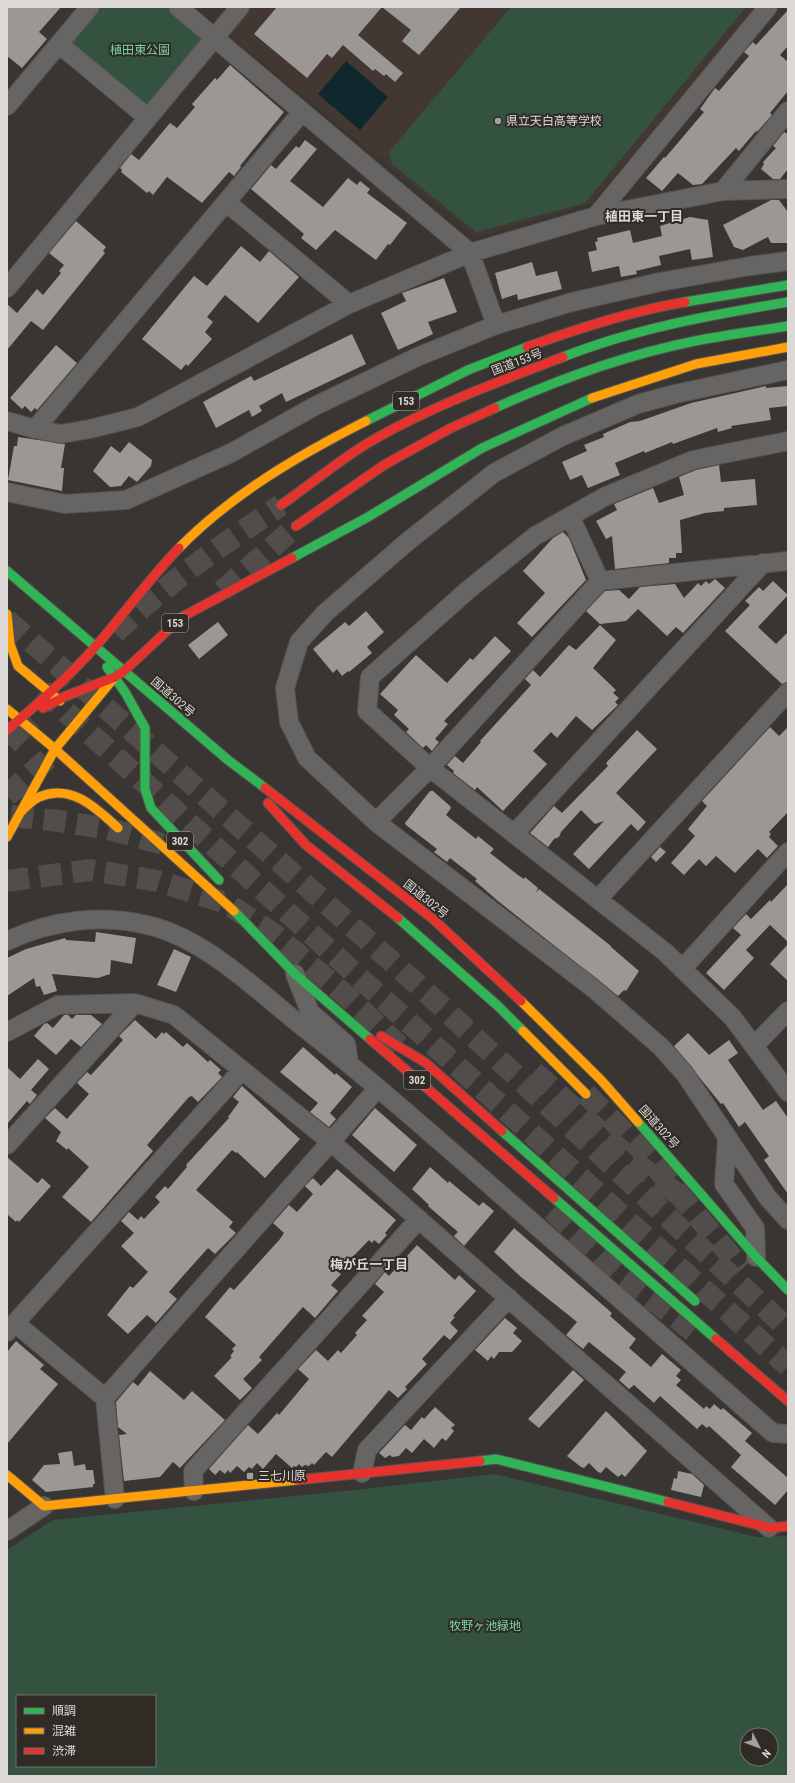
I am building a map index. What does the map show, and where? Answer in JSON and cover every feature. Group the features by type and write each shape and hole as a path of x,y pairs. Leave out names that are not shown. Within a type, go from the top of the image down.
{"main road":[{"name":"153","path":"7,730 50,693 95,647 163,565 191,536 260,480 339,435 468,370 581,327 655,307 788,285"},
{"name":"国道153号","path":"281,505 368,443 423,415 488,386 583,349 681,321 788,302"},
{"path":"296,526 384,465 451,428 545,385 589,369 694,341 788,326"},
{"name":"153","path":"23,717 60,704 66,696 115,677 124,671 182,617 368,517 435,475 482,448 582,402 628,385 696,364 788,347"},
{"name":"国道302号","path":"7,571 228,760 433,919 517,997 601,1080 756,1257 788,1290"},
{"path":"7,614 10,644 18,666 50,693 60,704"},
{"name":"302","path":"95,647 125,692 145,728 145,789 152,808 226,886"},
{"name":"153","path":"7,837 54,749 115,677"},
{"name":"153","path":"79,705 99,695 125,692 152,696"},
{"name":"302","path":"7,708 23,717 26,727 54,749 241,918 292,970 332,1006 788,1401"},
{"path":"7,737 26,727 40,722"},
{"path":"54,749 58,731"},
{"path":"228,760 306,845 414,930 498,1006 586,1094"},
{"path":"22,811 38,798 53,793 80,796 126,834"},
{"name":"302","path":"216,907 241,918"},
{"name":"302","path":"262,926 292,970"},
{"path":"332,1006 426,1062 700,1306"},
{"path":"7,1475 44,1506 496,1459 770,1528 788,1526"}],"street":[{"path":"7,106 90,7"},
{"path":"178,7 470,253 496,325"},
{"path":"7,288 240,7"},
{"path":"596,216 768,7"},
{"path":"59,44 148,118"},
{"path":"723,192 788,111"},
{"path":"35,429 302,112"},
{"path":"7,421 35,429 61,434 90,429 138,417 350,304 470,253 596,216 723,192 788,189"},
{"path":"226,202 350,304"},
{"path":"7,492 65,504 126,500 231,453 315,406 410,360 496,325 572,302 660,282 750,266 788,261"},
{"path":"788,370 675,394 638,404 563,436 494,473 407,542 325,613 299,642 286,688 289,722 307,758 376,822 593,988 661,1046 686,1074 768,1198 788,1220"},
{"path":"788,441 693,460 606,496 535,536 468,590 370,677 367,710 430,768 665,952 733,1018 788,1092"},
{"path":"570,516 600,581"},
{"path":"376,822 430,768 600,581 788,561"},
{"path":"514,834 763,564"},
{"path":"598,899 788,692"},
{"path":"682,969 788,852"},
{"path":"7,941 28,930 56,923 108,920 152,926 182,937 211,954 349,1062 773,1433 788,1434"},
{"path":"292,970 310,1012 346,1044 349,1062"},
{"path":"7,1145 135,1003"},
{"path":"7,1032 58,1005 135,1003 174,1015 331,1142 770,1528"},
{"path":"754,1046 788,1011"},
{"path":"105,1398 11,1327 242,1070"},
{"path":"115,1499 105,1398 378,1088"},
{"path":"728,1139 724,1184 755,1228 756,1257"},
{"path":"194,1491 193,1471 419,1218"},
{"path":"362,1473 367,1450 509,1298"},
{"path":"7,1531 44,1506"}],"shaded area":[{"name":"県立天白高等学校","path":"250,7 757,7 591,204 476,237 231,37 231,29"}],"green space":[{"name":"植田東公園","path":"96,7 166,7 200,36 201,43 149,106 141,107 70,47 69,39"},
{"name":"県立天白高等学校","path":"511,7 746,7 585,203 476,232 392,164 389,152"},
{"name":"牧野ヶ池緑地","path":"495,1474 757,1537 788,1536 788,1776 7,1776 7,1550 53,1520 345,1491"}],"water":[{"path":"346,61 388,97 360,130 318,94"}],"building":[{"path":"7,7 61,7 39,32 47,39 22,68 7,56"},
{"path":"277,7 382,7 358,35 403,73 395,82 386,74 384,76 375,69 373,71 343,45 332,58 327,54 307,78 254,34"},
{"path":"382,7 461,7 419,55 402,41 411,30"},
{"path":"788,10 788,46 780,55 788,62 788,91 770,113 772,115 739,151 736,148 702,184 693,185 678,173 662,191 646,178 704,112 700,109 715,88 719,91 749,56 744,52 753,42 756,45"},
{"path":"230,65 284,112 240,166 241,167 234,176 229,172 202,203 167,177 153,195 149,191 147,193 121,172 122,170 120,168 131,154 139,160 170,123 177,128 195,107 192,104 215,78 217,80"},
{"path":"784,132 788,134 788,169 780,179 773,179 761,169 764,164 763,162 776,148 773,146"},
{"path":"305,140 317,149 290,181 323,207 348,178 357,185 360,181 370,189 367,193 407,223 376,260 335,230 316,250 301,238 304,234 251,189 271,165 276,169 296,146 299,148"},
{"path":"771,200 779,200 788,212 788,243 771,243 768,237 743,250 734,247 723,225"},
{"path":"690,217 708,220 713,257 692,260 690,249 659,256 661,265 636,271 637,274 621,277 619,266 592,272 588,252 597,250 595,242 598,241 597,238 630,230 633,243 662,236 660,226"},
{"path":"76,221 106,247 103,251 105,253 43,330 31,321 7,350 7,304 17,313 37,289 43,295 61,273 59,271 64,265 49,253"},
{"path":"241,246 260,262 269,251 299,277 258,323 225,295 207,317 213,322 205,332 212,339 188,366 186,364 181,370 142,339 194,276 207,286"},
{"path":"532,262 536,276 557,271 562,289 518,300 517,294 502,299 495,273"},
{"path":"444,278 457,312 428,322 433,334 398,350 381,313 406,301 402,293"},
{"path":"352,334 366,364 286,402 282,393 259,406 262,411 252,417 249,410 216,428 203,402 251,376 254,381"},
{"path":"56,345 77,363 37,410 35,408 31,412 25,406 22,409 10,398"},
{"path":"766,386 766,388 788,386 788,406 769,408 771,420 731,426 732,428 718,432 717,428 673,444 672,442 645,453 644,451 615,463 620,475 588,488 582,475 570,480 562,462 587,451 584,445 604,437 603,434 630,422 640,421 691,403"},
{"path":"18,437 65,444 61,468 64,468 62,491 8,480 14,446 17,446"},
{"path":"129,442 152,460 151,466 137,482 129,476 121,486 110,487 93,471 111,446 120,453"},
{"path":"719,465 721,482 755,479 757,505 724,508 724,511 705,513 680,520 682,553 676,553 676,558 669,558 669,563 615,569 612,536 606,539 596,521 617,510 614,504 653,488 659,503 684,495 679,477 696,470"},
{"path":"563,532 569,538 586,580 532,637 517,623 545,593 523,571 553,538"},
{"path":"715,579 725,588 683,633 676,627 667,636 638,609 626,621 600,624 586,611 605,591 619,590 629,599 640,587 675,584 684,598 698,583 701,586 706,581 709,584"},
{"path":"773,581 788,595 758,627 776,644 788,632 788,682 782,684 725,631 750,605 745,601 759,587 763,591"},
{"path":"366,611 384,632 367,647 372,653 349,672 348,671 342,676 337,669 333,673 313,649 345,622 349,626"},
{"path":"218,622 228,635 199,659 188,645"},
{"path":"600,625 616,640 593,668 616,690 613,693 619,698 615,702 618,705 592,730 576,716 557,738 551,732 533,751 547,764 503,811 477,787 475,790 453,773 454,771 447,765 455,756 463,763 481,742 480,741 531,685 525,679 533,670 540,677 569,645 576,650"},
{"path":"495,636 511,651 444,721 448,724 435,739 439,742 432,751 426,745 423,748 406,732 409,729 394,715 398,710 380,694 416,655 447,683 470,658 473,660"},
{"path":"770,727 779,736 788,727 788,812 769,832 771,834 769,837 778,846 767,858 758,849 735,873 716,856 706,866 699,859 684,875 671,863 695,836 688,829 707,806 702,801"},
{"path":"637,730 657,749 616,793 646,822 638,831 631,824 589,869 573,854 604,821 595,824 581,810 561,832 559,837 554,839 548,847 530,833 554,806 562,813 608,766 606,763"},
{"path":"430,791 433,791 450,806 451,808 446,815 476,839 478,836 494,849 490,853 518,875 524,879 525,877 538,888 536,893 539,889 611,946 639,971 626,991 624,990 618,996 498,901 475,881 477,879 450,858 447,862 434,852 437,849 406,825 405,823"},
{"path":"660,847 666,852 656,862 651,857"},
{"path":"788,884 788,942 770,925 746,950 754,958 724,990 706,973 741,935 733,928 746,914 751,919 770,900 771,902"},
{"path":"96,932 136,938 132,964 111,960 110,974 98,978 52,974 57,991 44,995 40,986 36,987 34,978 7,996 7,958 26,949 65,938 66,940 95,942"},
{"path":"788,944 788,981 770,964"},
{"path":"174,949 191,957 176,992 157,985"},
{"path":"64,1015 68,1015 72,1019 76,1015 91,1015 102,1024 81,1047 71,1039 56,1055 34,1036 44,1024 47,1023 53,1028"},
{"path":"135,1020 156,1039 162,1032 164,1034 166,1032 183,1047 187,1043 208,1062 210,1060 221,1070 218,1073 222,1077 198,1102 192,1096 189,1097 147,1145 153,1151 91,1222 62,1197 89,1167 68,1148 67,1150 56,1141 61,1132 45,1118 55,1108 67,1119 89,1094 77,1083 87,1072 91,1075 123,1040 119,1036"},
{"path":"688,1033 709,1055 729,1040 738,1053 728,1060 763,1110 776,1101 788,1118 788,1194 764,1160 769,1156 745,1122 739,1127 723,1103 721,1104 674,1046"},
{"path":"303,1047 335,1075 336,1073 352,1087 330,1113 336,1119 329,1127 310,1112 318,1103 280,1072"},
{"path":"38,1059 49,1069 31,1090 37,1095 30,1104 27,1101 7,1124 7,1067 20,1079"},
{"path":"242,1086 300,1139 265,1178 237,1152 236,1153 232,1150 196,1190 233,1222 229,1227 236,1233 215,1254 208,1248 182,1277 169,1292 177,1299 156,1323 147,1315 128,1334 107,1315 130,1286 133,1288 148,1272 121,1246 134,1233 121,1221 129,1212 138,1220 141,1216 144,1219 160,1202 155,1197 165,1186 168,1189 187,1167 186,1165 229,1118 228,1117 239,1102 233,1097"},
{"path":"375,1108 417,1145 394,1172 352,1135"},
{"path":"7,1157 36,1182 38,1183 42,1178 51,1186 19,1222 17,1220 16,1222 7,1214"},
{"path":"430,1167 448,1183 449,1181 479,1206 483,1202 494,1211 464,1246 454,1236 458,1232 428,1206 429,1205 412,1189"},
{"path":"337,1169 396,1220 385,1233 387,1235 379,1244 374,1240 372,1243 369,1240 338,1272 341,1274 331,1285 338,1291 315,1318 303,1307 259,1357 262,1360 243,1379 252,1388 240,1400 214,1376 232,1357 230,1356 234,1351 232,1349 236,1345 205,1317 230,1287 234,1290 280,1239 284,1233 273,1223 289,1205 297,1212 313,1194 305,1186 313,1178 321,1186"},
{"path":"514,1228 612,1313 610,1316 636,1339 629,1348 651,1367 662,1354 681,1370 676,1376 681,1380 676,1385 704,1409 706,1406 710,1409 714,1404 721,1410 723,1408 752,1433 745,1441 788,1478 788,1490 775,1505 731,1467 741,1455 709,1426 707,1428 702,1424 697,1429 660,1396 654,1403 634,1385 629,1389 619,1380 626,1372 589,1342 583,1349 566,1335 577,1322 521,1277 494,1252"},
{"path":"417,1245 455,1280 459,1275 476,1291 453,1316 455,1317 450,1323 458,1331 450,1340 444,1335 422,1359 427,1364 405,1387 407,1389 398,1398 389,1390 332,1457 326,1452 314,1465 312,1463 309,1466 305,1465 302,1467 299,1464 292,1468 276,1454 263,1469 257,1463 252,1469 249,1467 244,1472 237,1466 230,1473 228,1470 225,1474 220,1470 215,1475 209,1469 248,1425 258,1434 277,1413 279,1415 309,1379 298,1369 316,1350 328,1361 338,1350 341,1353 357,1335 355,1333 367,1320 362,1316 384,1292 375,1284 385,1272 389,1276"},
{"path":"505,1318 517,1328 513,1333 522,1341 512,1352 499,1352 494,1359 491,1356 488,1361 475,1350"},
{"path":"16,1341 44,1365 40,1369 58,1384 7,1444 7,1352"},
{"path":"573,1370 584,1380 539,1428 528,1419"},
{"path":"150,1371 184,1400 192,1391 225,1420 180,1468 173,1462 160,1477 124,1481 119,1435 127,1434 118,1427 116,1402 133,1382 138,1386"},
{"path":"435,1407 455,1425 451,1428 454,1431 446,1441 442,1438 434,1448 424,1439 412,1453 406,1448 399,1456 392,1457 390,1455 385,1458 379,1453 405,1425 411,1430 422,1417 424,1419"},
{"path":"606,1411 647,1451 625,1477 622,1474 618,1477 606,1467 601,1473 598,1472 589,1463 584,1468 581,1467 567,1456"},
{"path":"72,1451 74,1466 85,1464 86,1470 93,1470 95,1484 93,1484 93,1487 46,1492 32,1480 44,1465 60,1464 58,1453"},
{"path":"678,1471 692,1474 704,1485 701,1497 671,1490 674,1478 677,1479"}],"tunnel":[{"path":"115,633 174,581 281,505"},
{"path":"222,591 296,526"},
{"path":"7,620 427,993 788,1329"},
{"path":"42,690 788,1366"},
{"path":"7,744 31,719"},
{"path":"7,796 48,758"},
{"path":"11,816 59,821 109,829 163,844"},
{"path":"7,881 90,870 158,881 226,903 275,935 350,999 399,1046"},
{"path":"534,1072 628,1157 681,1197"},
{"path":"586,1094 639,1147 742,1269"},
{"path":"552,1210 621,1275 693,1331"}],"traffic: fast":[{"path":"685,302 788,285"},
{"path":"563,357 646,330 703,317 788,302"},
{"path":"495,408 543,387 643,353 706,339 788,326"},
{"path":"366,421 468,370 527,347"},
{"path":"292,558 368,517 482,448 592,398"},
{"path":"7,571 228,760 265,788"},
{"path":"107,667 125,692 145,728 145,789 151,808 219,880"},
{"path":"234,911 295,974 370,1039"},
{"path":"398,918 498,1006 523,1031"},
{"path":"638,1122 756,1257 788,1290"},
{"path":"502,1131 695,1301"},
{"path":"554,1198 716,1339"},
{"path":"480,1461 496,1459 668,1502"}],"traffic: slow":[{"path":"592,398 696,364 788,347"},
{"path":"179,548 221,510 267,477 291,462 366,421"},
{"path":"7,614 10,644 18,666 60,701"},
{"path":"7,837 55,749 114,678"},
{"path":"7,709 55,749 234,911"},
{"path":"22,811 32,801 39,797 51,793 62,793 72,795 92,806 118,828"},
{"path":"521,1001 601,1080 638,1122"},
{"path":"523,1031 586,1094"},
{"path":"7,1475 44,1506 297,1480"}],"traffic: jam":[{"path":"527,347 605,321 645,310 685,302"},
{"path":"281,505 346,457 391,430 464,396 563,357"},
{"path":"296,526 384,465 451,428 495,408"},
{"path":"7,730 75,669 179,548"},
{"path":"43,708 66,696 115,677 124,671 182,617 292,558"},
{"path":"265,788 433,919 521,1001"},
{"path":"268,803 306,845 398,918"},
{"path":"381,1036 426,1063 502,1131"},
{"path":"370,1039 554,1198"},
{"path":"716,1339 788,1401"},
{"path":"297,1480 480,1461"},
{"path":"668,1502 770,1528 788,1526"}],"place":[{"name":"県立天白高等学校","path":"498,121"},
{"name":"三七川原","path":"250,1476"}],"district":[{"name":"植田東一丁目","path":"644,216"},
{"name":"梅が丘一丁目","path":"369,1264"}]}
